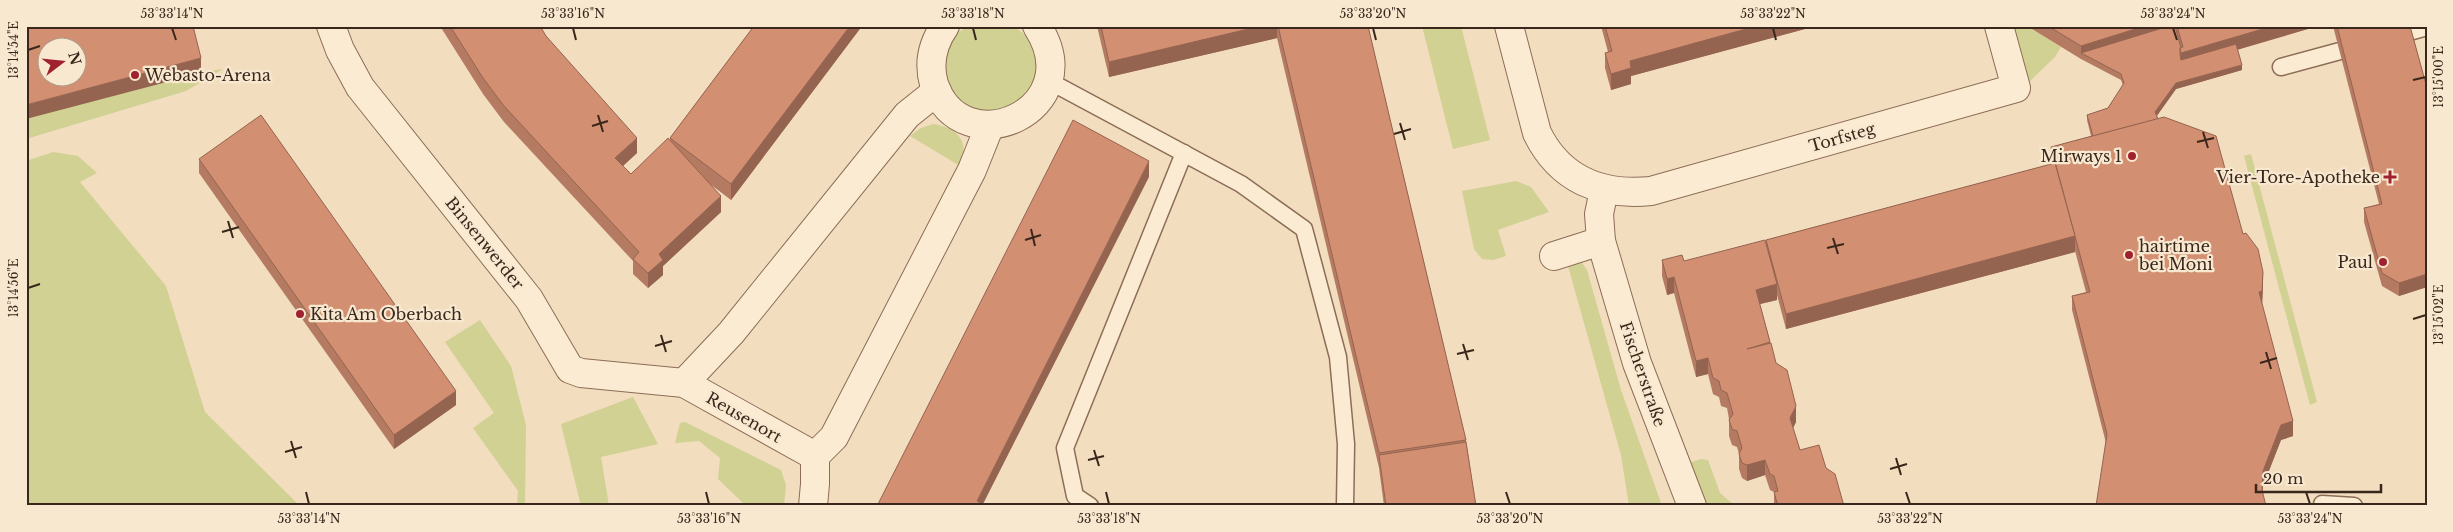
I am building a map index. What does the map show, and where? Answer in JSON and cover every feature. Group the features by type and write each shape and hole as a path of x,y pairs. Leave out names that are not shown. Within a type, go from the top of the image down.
{"street":[{"name":"Binsenwerder","path":"331,26 340,50 360,87 529,299 570,369 581,373 684,383"},
{"path":"946,26 938,36 932,54 931,73 937,92 946,105 958,116 973,123 990,125 1009,123 1027,113 1041,99 1049,81 1051,62 1047,43 1037,26"},
{"path":"1509,26 1537,133 1545,148 1562,167 1584,181 1604,190"},
{"name":"Torfsteg","path":"1604,190 1627,193 1651,191 2016,88 1999,26"},
{"name":"Reusenort","path":"815,456 684,383 731,333 907,115 937,92"},
{"path":"812,506 816,484 815,456 834,437 972,170 990,125"},
{"name":"Fischerstraße","path":"1604,190 1599,214 1601,241 1637,363 1692,506"},
{"path":"1554,256 1601,241"}],"lane":[{"path":"2409,32 2427,27"},
{"path":"2280,67 2340,51"},
{"path":"1049,81 1241,184 1304,229 1338,356 1346,444 1345,506"},
{"path":"1090,506 1075,496 1065,448 1184,153"},
{"path":"2322,504 2354,506"}],"green space":[{"path":"26,26 72,38 38,38 38,88 88,88 88,42 201,72 223,69 186,91 26,139"},
{"path":"969,26 1010,26 1022,32 1028,39 1036,57 1035,76 1027,93 1018,102 987,111 971,107 958,97 949,83 945,68 947,51 954,37"},
{"path":"1422,26 1461,26 1490,140 1453,149"},
{"path":"2010,26 2027,26 2061,47 2055,57 2029,82 2024,79"},
{"path":"933,124 949,129 960,137 964,149 960,166 910,136 921,128"},
{"path":"53,152 78,156 97,173 80,182 166,286 205,412 300,506 26,506 26,161"},
{"path":"2251,154 2317,402 2310,405 2244,156"},
{"path":"1516,181 1531,187 1549,212 1498,230 1506,256 1493,260 1482,259 1474,249 1462,191"},
{"path":"1582,263 1587,270 1621,390 1662,506 1629,506 1621,455 1568,266"},
{"path":"480,320 511,366 526,425 525,506 517,506 518,491 473,428 494,413 445,342"},
{"path":"633,397 658,444 601,457 609,506 581,506 561,424"},
{"path":"685,422 781,470 786,485 784,506 746,506 718,479 720,458 699,441 675,443 680,423"},
{"path":"1701,459 1708,460 1720,493 1735,506 1706,506 1688,463"}],"building":[{"name":"Webasto-Arena","path":"26,26 193,26 201,58 26,105"},
{"path":"450,26 540,26 546,36 637,138 615,158 631,174 668,138 721,196 659,254 663,260 648,273 633,259 639,252 504,106 483,78"},
{"path":"754,26 850,26 731,184 670,138"},
{"path":"1101,26 1261,26 1109,62"},
{"path":"1278,26 1368,26 1466,440 1379,453"},
{"path":"1605,26 1757,26 1630,61 1631,68 1611,74 1605,53 1612,51"},
{"path":"2048,26 2145,26 2081,46"},
{"path":"2169,26 2175,26 2181,48 2181,60 2236,44 2242,65 2176,83 2155,112 2158,119 2093,136 2087,115 2108,108 2124,83 2121,74 2081,53"},
{"path":"2177,26 2273,26 2181,53 2180,48 2183,47"},
{"path":"2337,26 2410,26 2427,88 2427,274 2399,283 2382,273 2364,208 2382,204"},
{"path":"261,115 456,391 394,435 199,159"},
{"path":"2164,117 2216,136 2243,234 2246,233 2258,249 2263,272 2262,291 2259,292 2293,421 2281,425 2263,471 2262,490 2266,506 2096,506 2107,434 2072,296 2090,292 2051,147"},
{"path":"1073,120 1149,161 977,501 987,506 877,506"},
{"path":"2055,163 2075,236 1786,314 1766,240"},
{"path":"1765,240 1777,284 1756,290 1770,342 1747,349 1771,343 1776,363 1787,370 1796,406 1790,418 1800,450 1819,445 1826,468 1835,474 1844,506 1778,506 1774,492 1778,491 1774,476 1770,474 1765,460 1747,465 1742,463 1739,454 1742,448 1737,431 1732,429 1729,420 1733,414 1727,393 1721,390 1719,381 1713,378 1708,358 1696,361 1674,277 1667,279 1662,260 1682,255 1684,261"},
{"path":"1466,442 1476,506 1386,506 1379,455"}],"place":[{"name":"Webasto-Arena","path":"135,75"},
{"name":"Mirways 1","path":"2132,156"},
{"name":"Vier-Tore-Apotheke","path":"2390,177"},
{"name":"hairtime bei Moni","path":"2129,255"},
{"name":"Paul","path":"2383,262"},
{"name":"Kita Am Oberbach","path":"300,314"}]}
